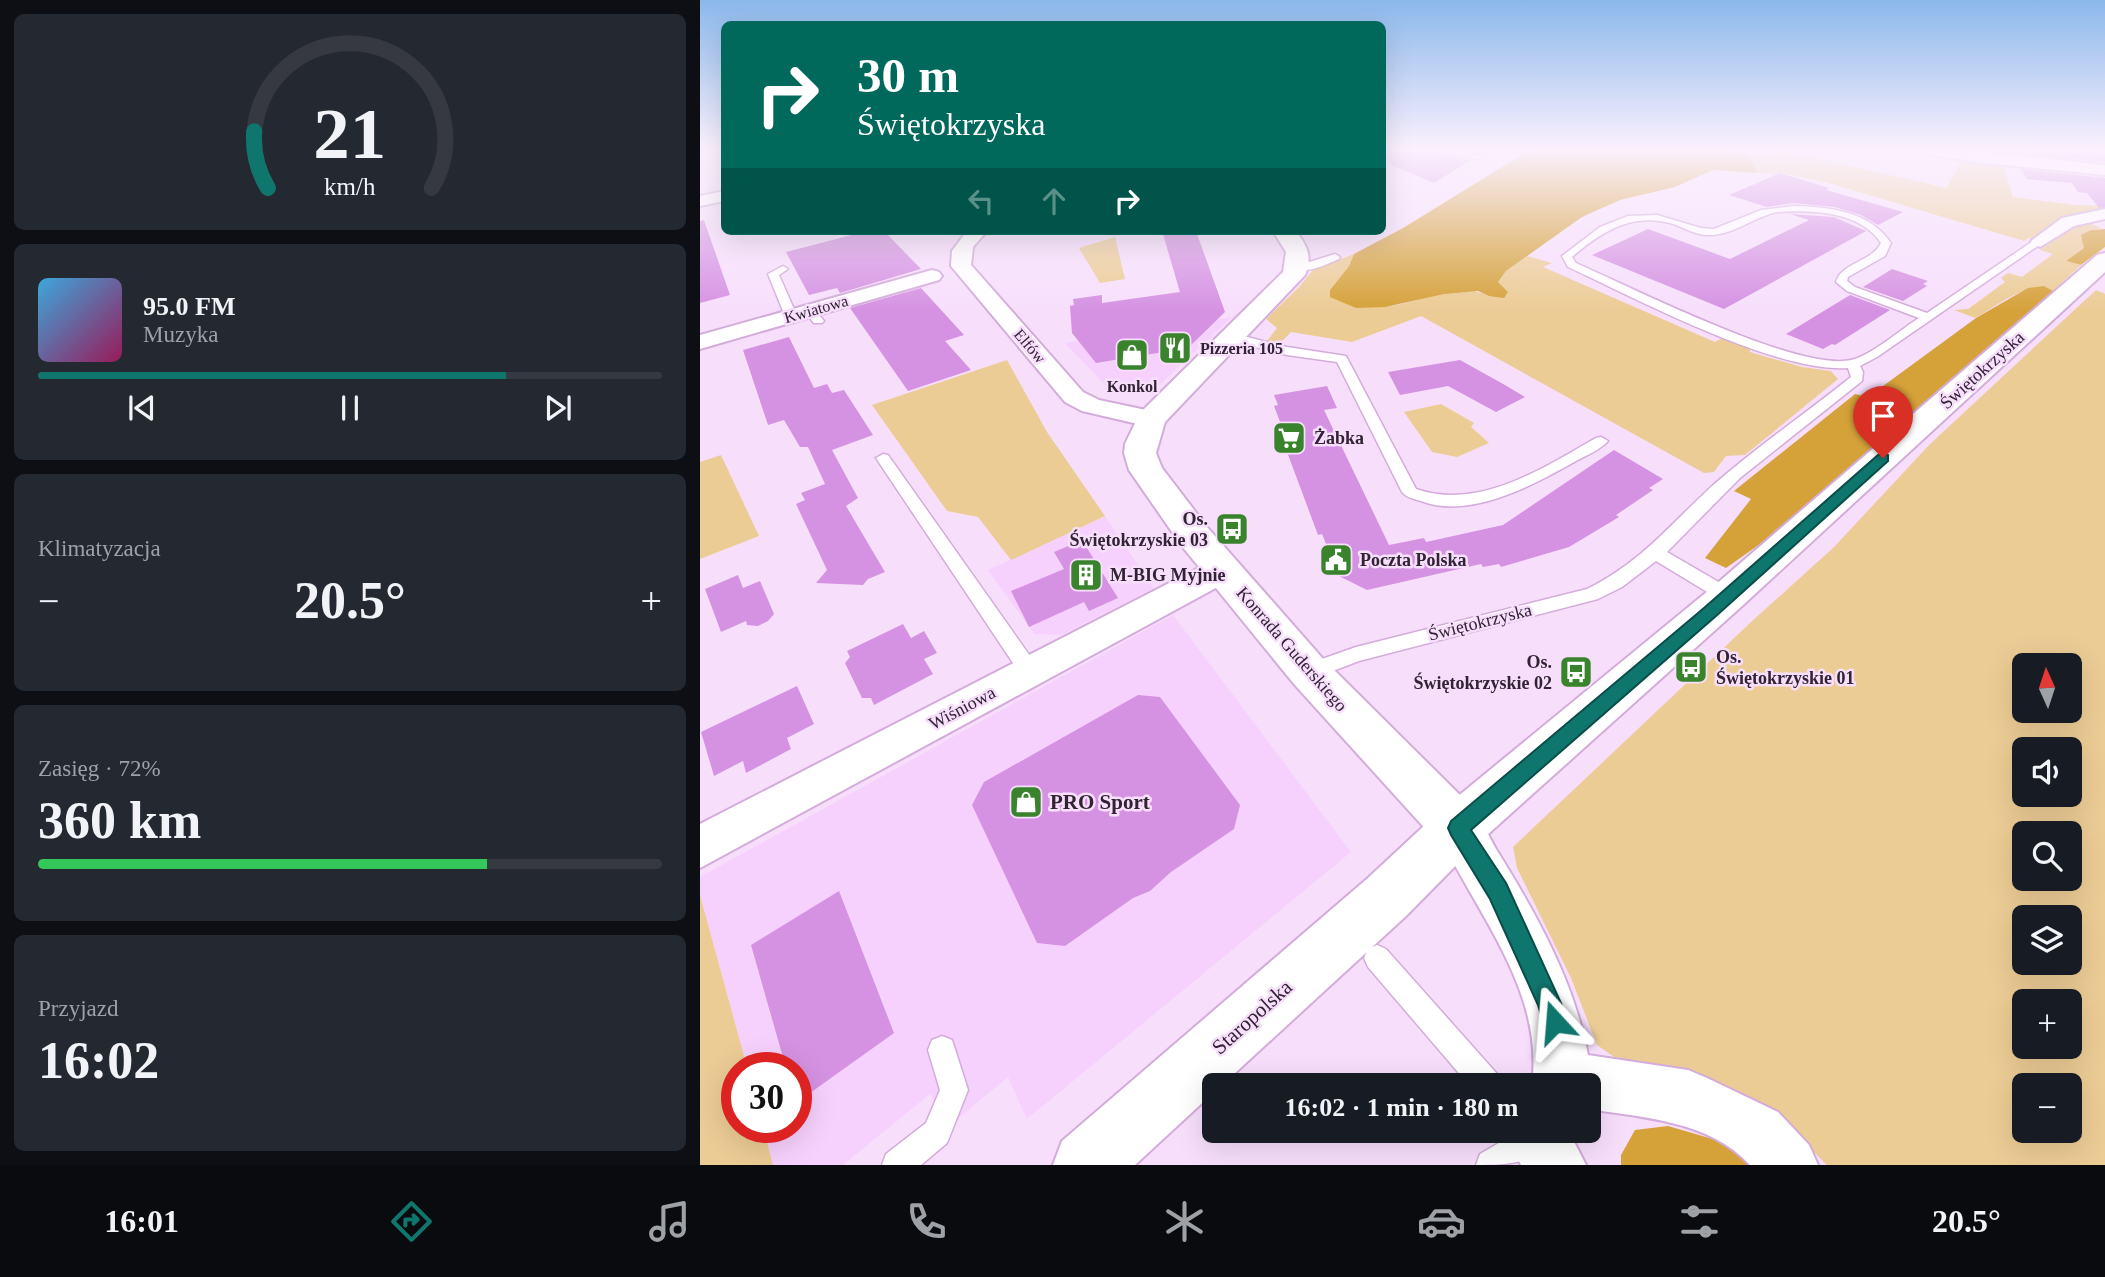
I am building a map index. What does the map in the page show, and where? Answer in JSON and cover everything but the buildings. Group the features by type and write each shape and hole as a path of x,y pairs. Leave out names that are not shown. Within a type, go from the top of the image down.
{"main road":[{"path":"1287,235 1298,250 1298,267"},
{"name":"Świętokrzyska","path":"1387,897 1458,828 1728,596 2105,260"},
{"name":"Konrada Guderskiego","path":"1298,267 1270,300 1151,419 1140,453 1146,470 1194,536 1309,672 1458,828"},
{"name":"Staropolska","path":"1086,1165 1387,897"}],"street":[{"path":"2040,242 2074,220 2105,214"},
{"name":"Elfów","path":"974,235 964,246 959,257 961,266 1074,397 1091,406 1151,419"},
{"name":"Kwiatowa","path":"700,342 807,316 932,276"},
{"name":"Wiśniowa","path":"700,847 1224,569"},
{"path":"1458,828 1498,891 1549,1003 1560,1042 1560,1073"},
{"path":"1601,1086 1688,1097 1758,1132 1789,1165"}],"lane":[{"path":"1928,317 1851,289 1842,282 1843,275 1881,254 1886,243 1879,231 1860,220 1821,211 1794,208 1769,210 1715,232 1701,231 1658,218 1629,218 1612,223 1567,256 1572,265 1761,347 1806,362 1853,365 1928,317 2040,242"},
{"path":"1298,267 1313,267 1335,257"},
{"path":"783,269 773,274 807,316"},
{"path":"1231,338 1287,351 1342,359 1410,492 1421,498 1452,502 1517,487 1601,441"},
{"name":"Świętokrzyska","path":"1309,672 1367,650 1592,594 1615,584 1657,554 1733,477 1857,378 1853,365"},
{"path":"883,458 1030,672"},
{"path":"1657,554 1728,596"},
{"path":"1377,958 1478,1073"},
{"path":"897,1165 937,1133 954,1090 942,1050"}],"shaded area":[{"path":"1445,202 1615,202 1582,217 1506,271 1498,282 1508,292 1504,298 1478,291 1444,294 1385,307 1356,308 1330,297 1330,290 1349,266 1354,254"},
{"path":"1894,202 2055,202 2105,206 2105,211 2067,219 2035,239 2028,238 2024,241"},
{"path":"2084,221 2101,228 2091,230 2084,242 2084,248 2066,261 2081,265 2053,291 2034,288 2024,291 1975,318 1954,310 1968,309 2005,282 2001,278 2008,273 2022,277 2053,254 2040,250"},
{"path":"2105,229 2105,247 2081,265 2066,261 2084,248 2081,235 2091,230"},
{"path":"1115,237 1125,279 1100,283 1079,248"},
{"path":"1354,254 1349,266 1330,290 1366,303 1388,306 1465,291 1489,296 1501,288 1498,282 1506,271 1527,256 1552,263 1543,267 1715,342 1724,337 1750,349 1750,352 1802,367 1831,371 1838,379 1745,455 1726,456 1714,472 1704,473 1421,316 1352,342 1291,332 1280,343 1267,341 1277,328 1266,319 1313,270"},
{"path":"2044,286 2053,291 1777,532 1726,568 1705,558 1751,499 1734,491 1855,394 1868,397 1976,318 2028,288"},
{"path":"2096,290 2105,294 2105,1165 1827,1165 1780,1119 1738,1091 1614,1057 1597,1045 1571,978 1517,868 1513,847 1834,547 1930,444"},
{"path":"1232,317 1152,392 1113,393 1065,343"},
{"path":"1007,360 1047,432 1105,516 1011,560 978,517 947,511 872,405"},
{"path":"1441,404 1474,423 1471,427 1489,443 1457,457 1432,452 1404,412"},
{"path":"721,455 759,536 700,559 700,462"},
{"path":"1105,516 1154,588 1061,635 1034,634 988,570"},
{"path":"1173,615 1351,852 1027,1119 1008,1077 947,1128 930,1094 843,1165 773,1165 767,1143 812,1143 812,1052 743,1052 700,895 700,877"},
{"path":"700,895 743,1052 721,1052 721,1143 767,1143 773,1165 700,1165"},
{"path":"1668,1126 1730,1144 1758,1165 1621,1165 1621,1155 1635,1130"}],"place":[{"name":"Pizzeria 105","path":"1175,348"},
{"name":"Konkol","path":"1132,355"},
{"name":"Żabka","path":"1289,438"},
{"name":"Os. Świętokrzyskie 03","path":"1232,529"},
{"name":"Poczta Polska","path":"1336,560"},
{"name":"M-BIG Myjnie","path":"1086,575"},
{"name":"Os. Świętokrzyskie 01","path":"1691,667"},
{"name":"Os. Świętokrzyskie 02","path":"1576,672"},
{"name":"PRO Sport","path":"1026,802"}],"route":[{"path":"1555,1022 1498,891 1458,828 1710,612 1883,458"}]}
